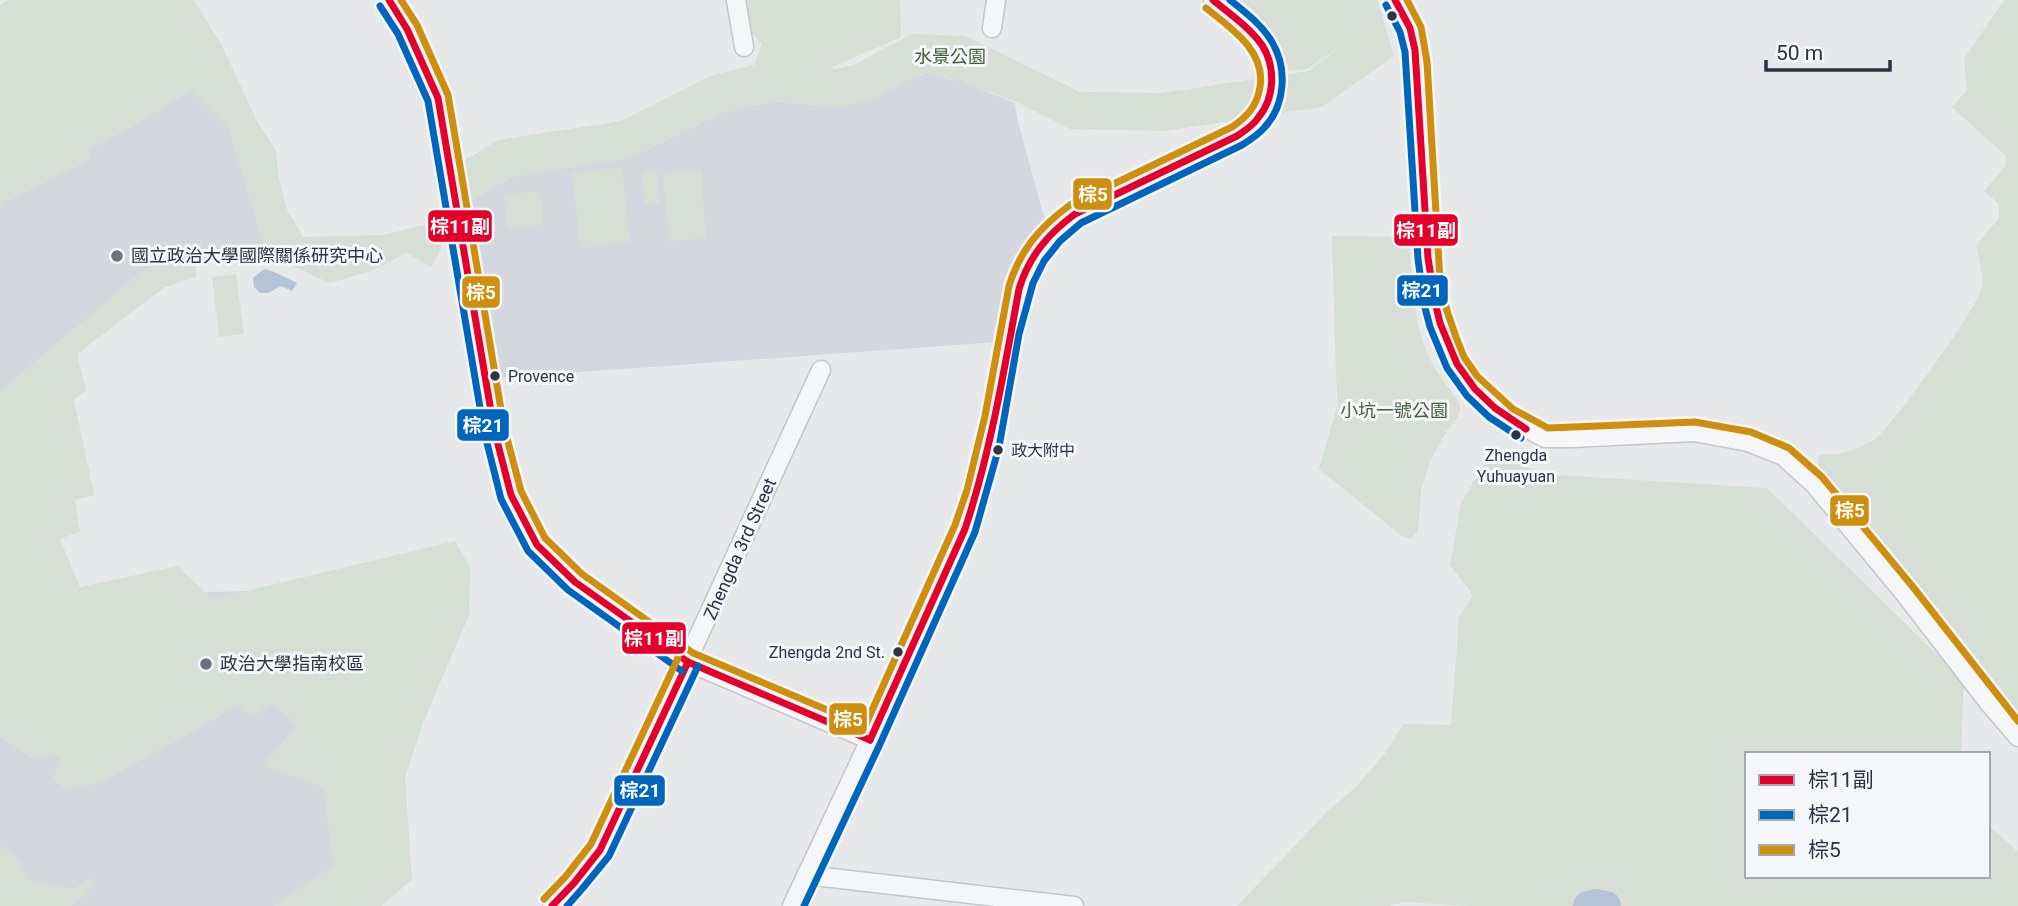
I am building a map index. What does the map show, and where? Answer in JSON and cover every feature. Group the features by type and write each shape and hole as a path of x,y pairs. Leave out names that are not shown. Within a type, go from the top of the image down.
{"street":[{"path":"389,0 407,29 438,98 494,429 511,495 537,545 575,582 688,662 870,740"},
{"path":"736,0 744,47"},
{"path":"992,28 996,0"},
{"path":"792,906 965,529 977,494 995,418 1019,289 1037,250 1054,230 1084,208 1237,136 1252,126 1264,110 1272,87 1272,74 1266,53 1247,29 1213,0"},
{"path":"1395,0 1411,30 1417,64 1430,281 1446,341 1455,362 1469,383 1507,418 1545,438 1694,432 1748,442 1783,456 1814,484 2018,737"},
{"name":"Zhengda 3rd Street","path":"552,906 600,850 821,370"},
{"path":"806,875 1074,906"}],"shaded area":[{"name":"國立政治大學國際關係研究中心","path":"211,67 282,244 166,273 79,341 0,430 0,195"},
{"path":"928,72 954,81 957,77 1015,103 1046,224 1026,250 1013,274 997,342 497,378 466,204 511,177 632,157 722,113 773,101 839,107"},
{"name":"政治大學指南校區","path":"0,462 80,596 443,585 389,801 315,906 0,906"}],"green space":[{"path":"8,0 194,0 222,46 257,121 276,151 278,175 286,208 303,237 383,235 436,222 441,245 435,261 431,267 407,253 371,271 330,283 295,267 262,240 228,128 191,91 89,150 90,160 5,202 0,211 0,5"},
{"name":"水景公園","path":"744,0 900,0 901,37 830,68 854,65 912,34 965,36 1080,92 1162,93 1262,78 1260,92 1256,104 1243,119 1164,131 1070,129 1021,104 968,84 957,77 955,81 928,72 868,101 839,107 773,101 722,113 632,157 511,177 466,204 459,164 498,140 621,121 710,76 754,65 762,44 749,30"},
{"path":"1240,0 1377,0 1394,56 1322,107 1273,114 1282,88 1282,75 1308,71 1348,41 1307,69 1289,71 1277,45 1279,43 1268,27 1266,28 1260,17"},
{"path":"2004,0 2018,0 2018,724 1824,486 1818,455 1854,450 1874,440 1934,366 1978,298 1982,287 1982,271 1976,245 1999,218 1999,204 1984,191 2006,165 2005,155 1952,107 1967,90 1964,59"},
{"path":"622,167 630,242 580,248 572,173"},
{"path":"701,169 706,238 669,242 663,172"},
{"path":"656,170 660,203 645,205 641,172"},
{"path":"540,191 543,225 507,229 504,194"},
{"name":"小坑一號公園","path":"1332,236 1409,237 1414,304 1421,336 1434,367 1460,404 1457,418 1430,461 1421,490 1418,531 1411,539 1402,536 1319,469 1338,409"},
{"name":"政治大學指南校區","path":"204,241 196,264 196,277 165,287 77,354 86,390 74,400 94,495 75,500 80,531 60,539 80,587 178,566 212,599 455,541 470,567 469,615 423,723 405,777 412,880 381,906 272,906 333,866 323,787 262,766 297,725 271,703 252,718 238,706 101,783 66,790 53,779 62,755 33,759 0,738 0,391 154,261"},
{"path":"236,274 244,334 219,337 212,277"},
{"path":"1493,451 1543,474 1767,488 1964,681 1961,752 1745,752 1745,878 1990,878 1990,827 2018,852 2018,906 1469,906 1403,902 1389,906 1237,906 1328,811 1356,787 1386,752 1403,724 1451,725 1459,618 1473,595 1450,565 1461,503"},
{"path":"0,845 18,859 28,880 73,889 90,878 99,879 71,906 0,906"}],"water":[{"path":"264,269 297,283 292,291 281,286 268,293 260,293 254,287 253,278"}],"waterway":[{"path":"1588,906 1606,906"}],"transit line":[{"name":"棕11副","path":"389,0 407,29 438,98 494,429 511,495 537,545 575,582 688,662 870,740"},
{"name":"棕5","path":"401,0 417,25 448,95 504,427 521,491 545,538 582,574 693,653 865,726 955,525 967,490 985,416 1009,286 1025,250 1040,231 1070,205 1232,127 1247,115 1254,105 1260,87 1258,62 1236,32 1206,8"},
{"name":"棕11副","path":"870,740 965,529 990,440 1019,289 1034,256 1048,238 1075,214 1237,136 1256,121 1264,110 1272,82 1267,54 1257,38 1213,0"},
{"name":"棕21","path":"804,906 975,532 999,447 1019,334 1033,283 1044,261 1060,241 1081,223 1242,145 1262,131 1276,109 1282,87 1277,53 1263,30 1230,0"},
{"name":"棕11副","path":"1395,0 1410,28 1415,50 1428,258 1440,323 1457,364 1475,389 1495,408 1526,429"},
{"name":"棕5","path":"1407,0 1421,27 1427,62 1440,280 1456,337 1464,357 1477,376 1513,409 1548,428 1695,422 1751,432 1789,448 1822,477 2018,721"},
{"name":"棕21","path":"1386,5 1400,32 1405,52 1418,259 1430,327 1447,368 1467,396 1489,417 1521,438"},
{"name":"棕21","path":"380,6 398,34 428,101 484,431 501,499 528,551 568,590 682,671"},
{"name":"棕5","path":"544,899 591,844 678,658"},
{"name":"棕11副","path":"552,906 600,850 688,662"},
{"name":"棕21","path":"567,906 609,856 698,666"}],"place":[{"name":"國立政治大學國際關係研究中心","path":"117,256"},
{"name":"Provence","path":"495,376"},
{"name":"Zhengda Yuhuayuan","path":"1516,435"},
{"name":"政大附中","path":"998,450"},
{"name":"Zhengda 2nd St.","path":"898,652"},
{"name":"政治大學指南校區","path":"206,664"}]}
